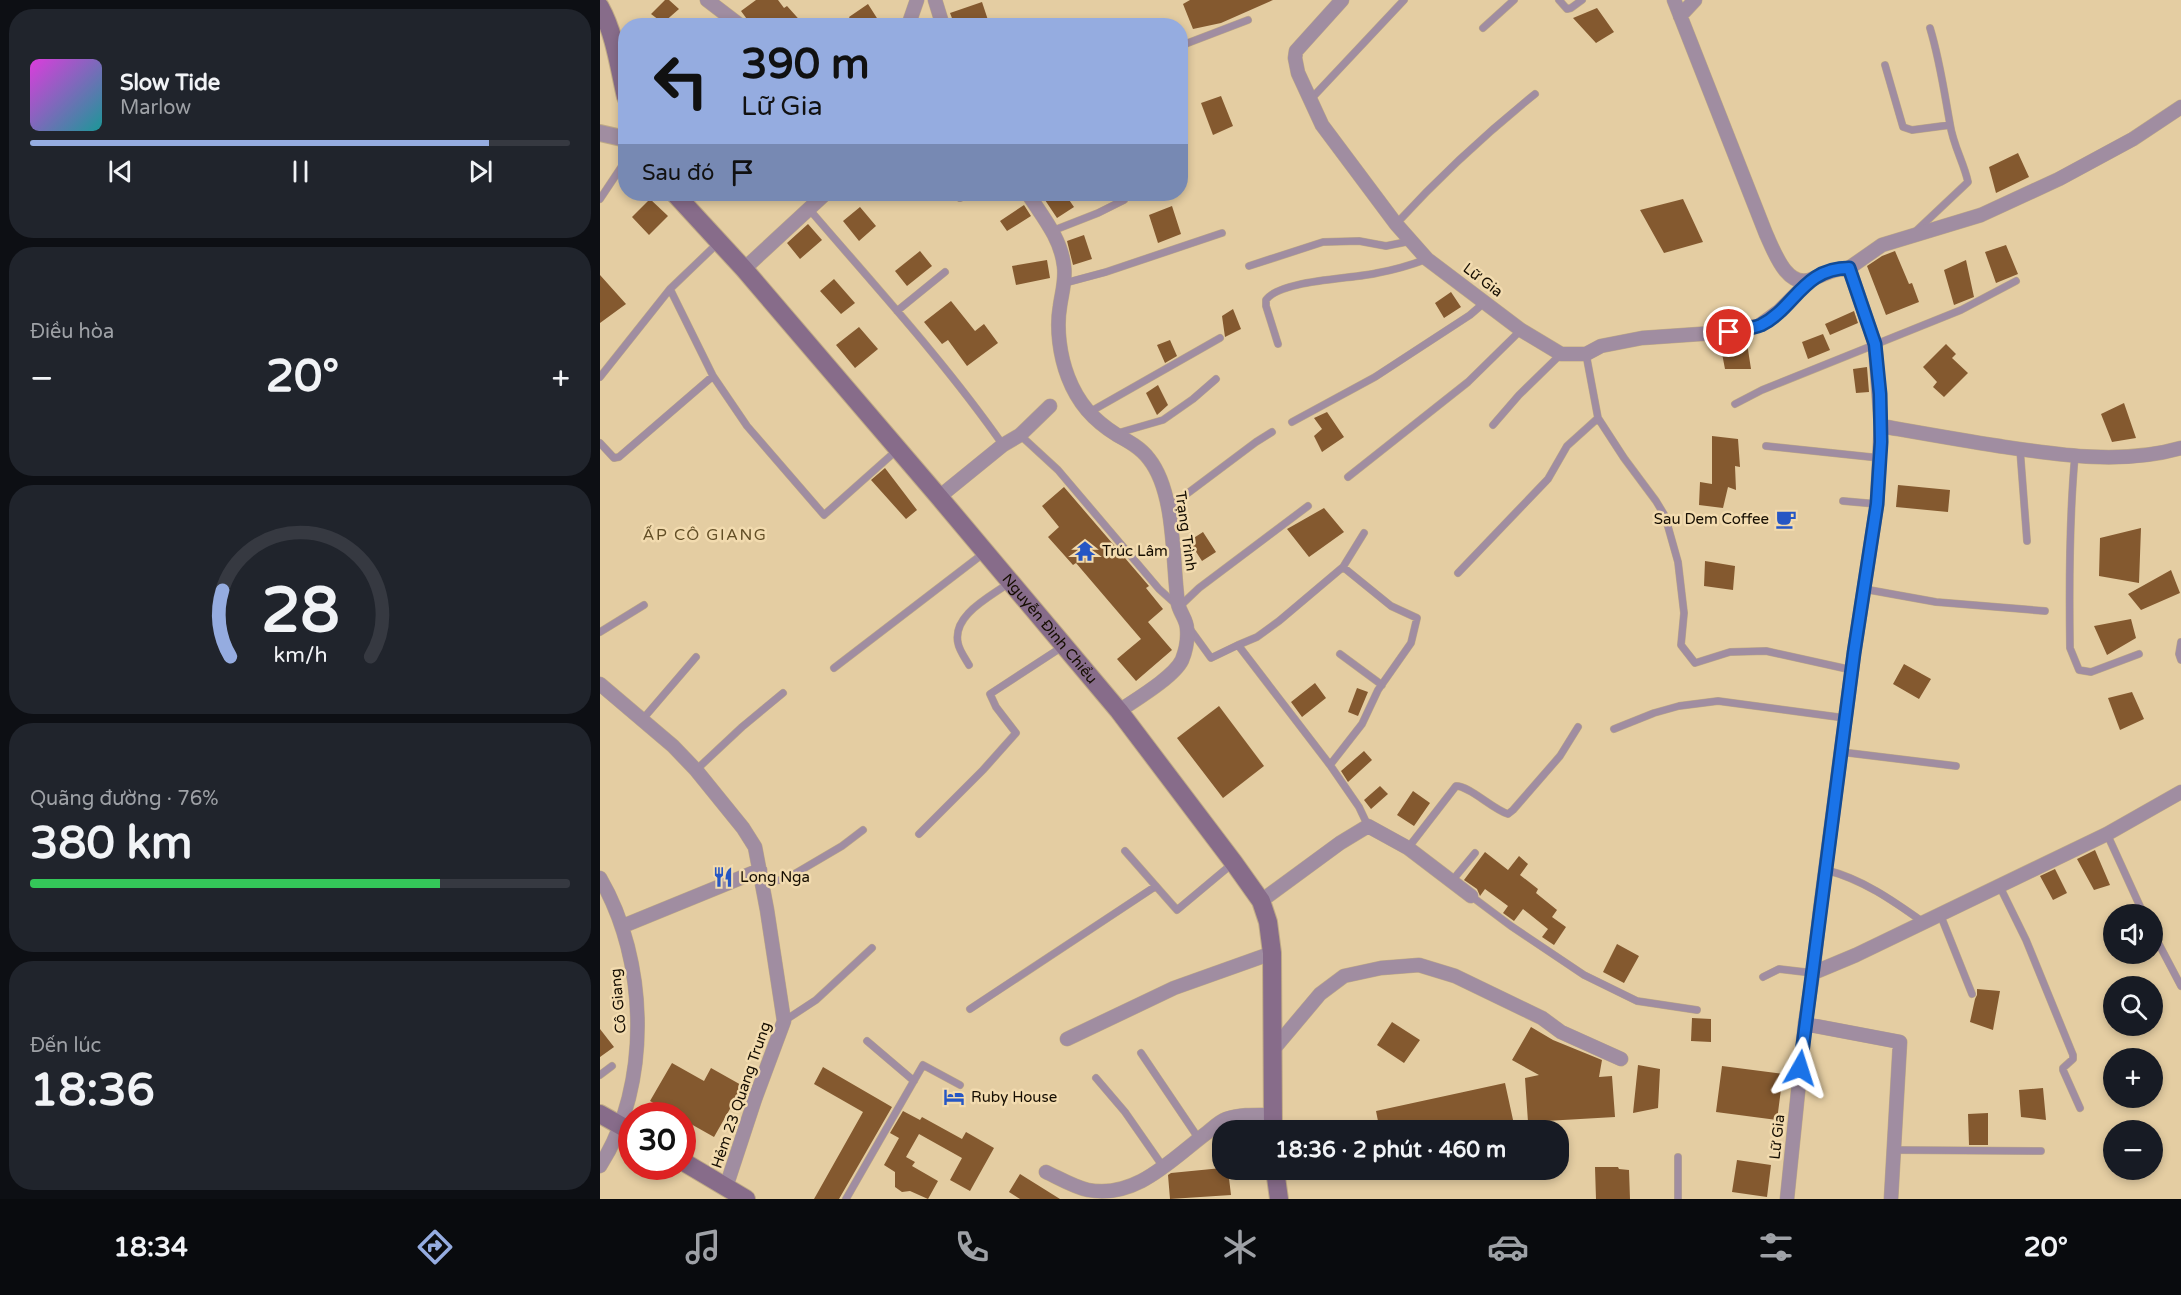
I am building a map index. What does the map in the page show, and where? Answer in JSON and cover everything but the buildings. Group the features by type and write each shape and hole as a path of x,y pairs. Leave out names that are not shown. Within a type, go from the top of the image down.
{"main road":[{"path":"600,7 606,18 618,63"},
{"name":"Nguyễn Đình Chiểu","path":"681,201 744,269 1119,711 1261,901 1268,922 1272,953 1272,1120"},
{"path":"600,1114 618,1124"},
{"path":"696,1169 746,1199"},
{"path":"1276,1180 1279,1199"}],"street":[{"path":"707,0 731,18"},
{"path":"911,18 917,0"},
{"path":"935,0 941,18"},
{"name":"Lữ Gia","path":"1342,0 1296,51 1298,73 1322,125 1396,224 1427,259 1521,330 1561,354"},
{"path":"1674,0 1766,234 1784,270 1797,279 1809,281"},
{"path":"1680,15 1695,0"},
{"path":"1561,354 1586,354 1602,346 1642,338 1729,332 1760,325 1779,311 1809,281 1839,268 1849,268 1882,245 1981,215 2059,179 2133,139 2181,107"},
{"path":"600,133 618,137"},
{"path":"744,269 818,201"},
{"name":"Trạng Trình","path":"1033,201 1060,247 1064,265 1065,283 1059,308 1059,325 1063,361 1075,396 1088,413 1149,457 1160,478 1168,508 1179,607 1187,626 1186,647 1181,663 1164,679 1119,711"},
{"name":"Lữ Gia","path":"1787,1199 1805,1024 1845,718 1877,504 1881,426 1875,344 1849,268"},
{"path":"939,497 1003,445 1020,435 1050,406"},
{"path":"1881,426 2020,449 2075,455 2120,458 2150,456 2181,448"},
{"name":"Hẻm 23 Quang Trung","path":"600,684 673,746 696,770 755,847 784,1021 726,1187"},
{"path":"1813,973 1856,955 2107,834 2181,792"},
{"path":"1261,901 1340,843 1368,826 1408,848 1471,896"},
{"path":"623,926 761,876"},
{"name":"Cô Giang","path":"600,879 611,897 623,926 634,973 638,1043 629,1102"},
{"path":"1067,1039 1174,988 1272,953"},
{"path":"1272,1051 1320,994 1344,976 1381,968 1419,966 1466,981 1542,1018 1561,1032 1622,1059"},
{"path":"1805,1024 1900,1042 1891,1199"},
{"path":"1224,1120 1246,1115 1262,1120"},
{"path":"1046,1172 1084,1190 1096,1192 1124,1189 1164,1168 1212,1129"},
{"name":"Cô Giang","path":"600,1166 618,1138"}],"lane":[{"path":"1310,100 1404,0"},
{"path":"1483,28 1514,0"},
{"path":"1559,0 1567,9 1582,0"},
{"path":"1188,43 1248,20"},
{"path":"1911,236 1922,223 1968,182 1957,155 1941,70 1930,28"},
{"path":"1885,65 1903,126 1912,130 1950,125"},
{"path":"1396,224 1457,161 1534,94"},
{"path":"600,199 618,172"},
{"path":"1052,231 1122,201"},
{"path":"809,209 897,311 985,419 1003,445"},
{"path":"1065,283 1107,272 1222,234"},
{"path":"1249,266 1323,242 1359,241 1386,246 1411,241"},
{"path":"600,378 670,290 719,242"},
{"path":"1278,344 1266,306 1266,300 1273,292 1300,283 1377,273 1427,259"},
{"path":"897,311 945,272"},
{"path":"1736,404 1762,390 1961,310 2016,281"},
{"path":"670,290 713,376 747,426 824,515 898,449"},
{"path":"1292,422 1375,377 1470,315 1485,302"},
{"path":"1348,477 1468,382 1521,330"},
{"path":"1088,413 1220,338"},
{"path":"1493,424 1561,354"},
{"path":"1586,354 1598,418 1665,516 1678,562 1684,613 1681,645 1695,663 1730,652 1766,651 1852,670"},
{"path":"600,443 614,458 620,457 713,376"},
{"path":"1115,434 1163,420 1216,379"},
{"path":"1458,573 1548,479 1568,446 1598,418"},
{"path":"1168,508 1272,432"},
{"path":"1020,435 1058,470 1160,590 1179,607 1199,588 1308,506"},
{"path":"1766,446 1880,458"},
{"path":"2020,449 2027,540"},
{"path":"2075,455 2069,549 2072,656 2079,670 2091,672 2139,654"},
{"path":"1843,501 1877,504"},
{"path":"1187,626 1211,658 1257,637 1344,567 1364,533"},
{"path":"834,668 986,552"},
{"path":"1330,765 1362,724 1382,685 1411,643 1417,618 1391,606 1344,567"},
{"path":"969,665 958,645 959,624 1011,582"},
{"path":"1864,589 1936,602 2045,611"},
{"path":"600,632 644,605"},
{"path":"2181,642 2179,654 2181,660"},
{"path":"919,834 983,770 1016,733 996,707 990,694 1064,645"},
{"path":"1238,645 1330,765 1359,807 1368,826"},
{"path":"1340,654 1382,685"},
{"path":"642,720 696,657"},
{"path":"696,770 783,693"},
{"path":"1614,729 1679,706 1718,701 1845,718"},
{"path":"1408,848 1456,786 1464,787 1499,811 1508,814 1560,756 1578,727"},
{"path":"1841,752 1956,766"},
{"path":"761,876 780,880 791,876 863,831"},
{"path":"2107,834 2139,904"},
{"path":"1125,851 1177,910 1234,863"},
{"path":"1451,882 1475,854"},
{"path":"1826,870 1863,883 1923,922"},
{"path":"1999,885 2026,940 2073,1055 2073,1059 2062,1068 2080,1108"},
{"path":"970,1009 1156,886"},
{"path":"1471,896 1547,951 1594,980 1638,1001 1697,1010"},
{"path":"1940,914 1972,994"},
{"path":"784,1021 816,1000 872,948"},
{"path":"2163,952 2181,986"},
{"path":"1763,977 1779,969 1813,973"},
{"path":"867,1041 914,1081"},
{"path":"1141,1053 1199,1139"},
{"path":"846,1199 923,1065 960,1085"},
{"path":"600,1075 612,1066"},
{"path":"1096,1078 1125,1112 1164,1168"},
{"path":"1893,1150 2042,1151"},
{"path":"1678,1157 1678,1199"}],"place":[{"name":"Sau Dem Coffee","path":"1786,519"},
{"name":"Trúc Lâm","path":"1085,551"},
{"name":"Long Nga","path":"723,877"},
{"name":"Ruby House","path":"954,1097"}],"district":[{"name":"ẤP CÔ GIANG","path":"705,535"}],"route":[{"path":"1729,332 1760,325 1779,311 1809,281 1839,268 1849,268 1875,344 1880,394 1881,426 1877,504 1854,653 1800,1068"}]}
